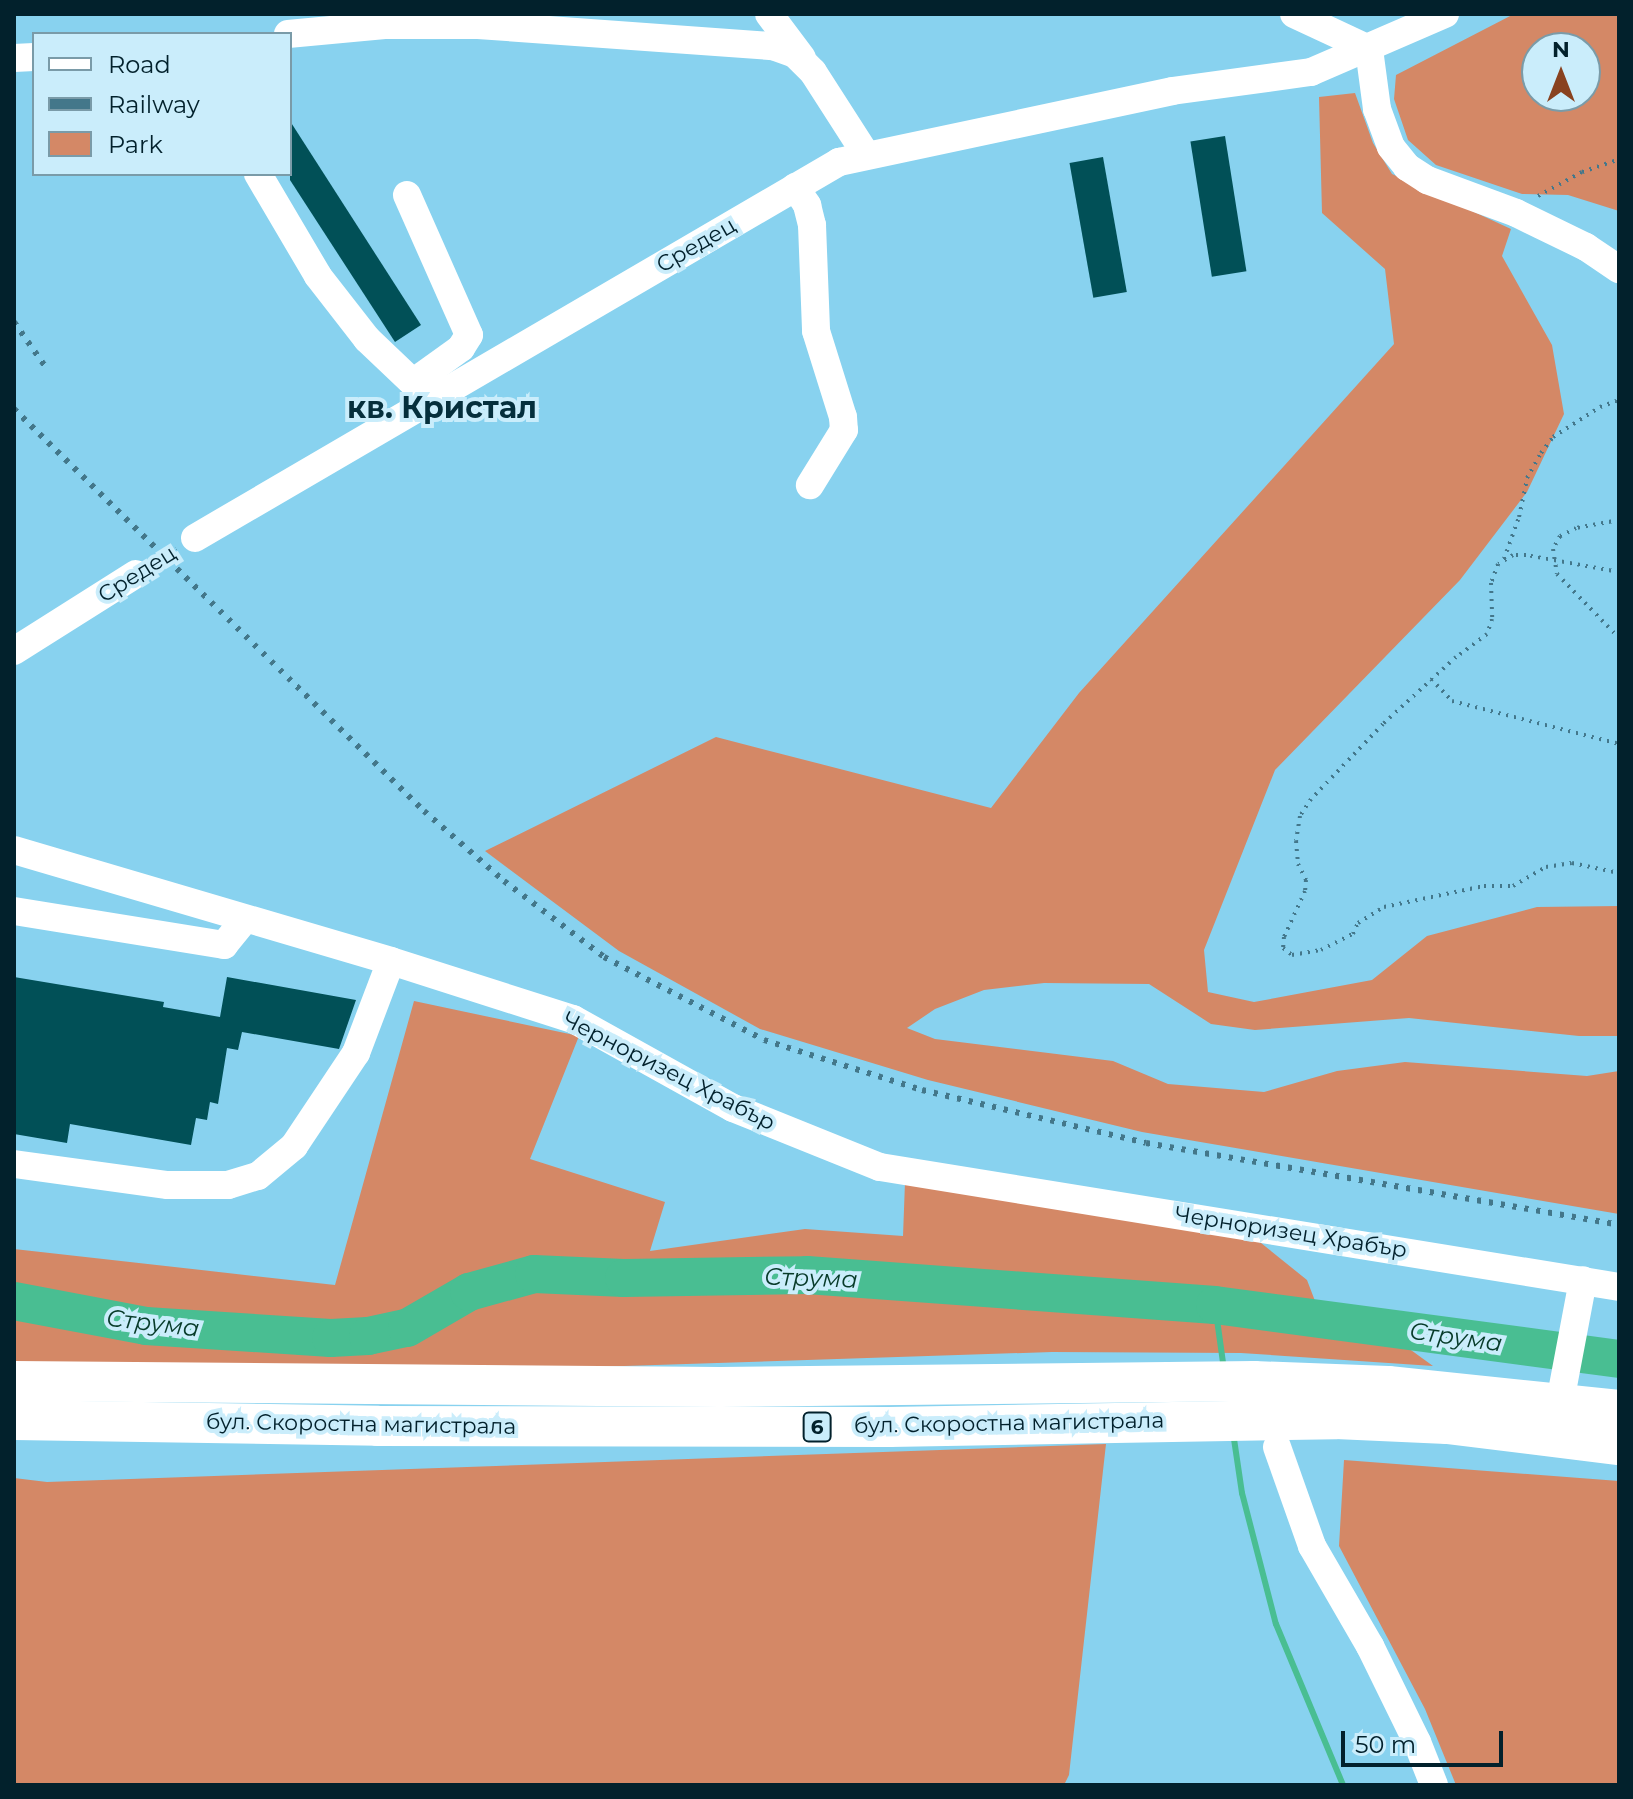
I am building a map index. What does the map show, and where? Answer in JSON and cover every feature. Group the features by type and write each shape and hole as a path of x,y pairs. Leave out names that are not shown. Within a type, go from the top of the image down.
{"highway":[{"name":"бул. Скоростна магистрала","path":"14,1381 720,1387 1254,1381 1561,1393 1619,1410"},
{"name":"бул. Скоростна магистрала","path":"14,1420 378,1426 889,1427 1336,1419 1447,1424 1619,1445"},
{"path":"1080,1423 1249,1429 1265,1434 1277,1447 1285,1433 1296,1426 1336,1419"}],"street":[{"path":"769,14 813,72 865,153"},
{"path":"1294,14 1369,49 1377,109 1391,147 1407,167 1427,180 1516,213 1586,247 1619,269"},
{"name":"Средец","path":"195,538 423,391 839,162 865,153 1172,91 1311,72 1445,14"},
{"path":"292,34 385,25 447,25 656,37 773,46 795,54 813,72"},
{"path":"259,176 318,276 367,339 423,391 469,335 407,195"},
{"path":"795,187 807,205 812,225 816,331 843,417 844,430 810,485"},
{"name":"Средец","path":"14,651 136,574"},
{"name":"Черноризец Храбър","path":"14,850 391,961 573,1019 733,1108 880,1167 1580,1291 1619,1287"},
{"path":"14,911 224,945 244,920"},
{"path":"14,1164 168,1185 228,1185 258,1176 294,1146 356,1053 391,961"},
{"path":"1561,1393 1580,1291"},
{"path":"1277,1447 1312,1546 1370,1646 1417,1742 1434,1785"}],"path":[{"path":"1534,197 1582,172 1619,159"},
{"path":"1619,400 1600,407 1553,437 1541,453 1527,478 1519,517 1504,559 1491,583 1492,619 1487,634 1431,679 1383,724 1311,799 1300,816 1296,841 1298,864 1306,880 1305,891 1284,937 1283,948 1292,955 1321,950 1353,934 1358,923 1384,907 1484,886 1513,886 1546,867 1572,863 1619,873"},
{"path":"1619,520 1576,528 1560,536 1553,549 1557,574 1619,638"},
{"name":"Средец","path":"136,574 195,538"},
{"path":"1504,559 1513,555 1553,558 1619,572"},
{"path":"1431,679 1452,701 1619,744"}],"green space":[{"path":"1514,14 1619,14 1619,211 1568,195 1522,194 1436,165 1408,140 1394,99 1396,75"},
{"path":"1355,93 1373,143 1392,174 1511,229 1502,256 1552,345 1564,414 1527,492 1460,580 1275,770 1204,950 1208,992 1254,1002 1372,980 1427,936 1537,907 1619,906 1619,1036 1579,1036 1409,1018 1255,1030 1211,1024 1149,984 1044,983 984,990 935,1009 907,1028 935,1039 1113,1061 1168,1084 1264,1092 1337,1071 1405,1062 1587,1076 1619,1071 1619,1214 1142,1132 928,1080 760,1029 619,951 485,851 716,737 991,808 1079,693 1394,344 1385,269 1322,213 1319,97"},
{"path":"414,1001 579,1036 530,1159 665,1202 650,1251 805,1229 903,1236 905,1182 1256,1239 1307,1280 1328,1335 1404,1345 1433,1366 1241,1353 1052,1352 502,1370 14,1367 14,1249 335,1285"},
{"path":"1106,1444 1069,1775 1064,1785 14,1785 14,1478 47,1482"},
{"path":"1344,1460 1619,1481 1619,1785 1456,1785 1425,1709 1339,1546"}],"building":[{"path":"292,124 421,325 395,342 290,180"},
{"path":"1225,136 1246,271 1212,277 1190,141"},
{"path":"1103,157 1127,292 1093,298 1070,163"},
{"path":"14,977 164,1002 163,1007 220,1017 227,977 356,1000 339,1049 242,1032 238,1050 227,1048 218,1104 210,1102 207,1120 196,1118 191,1145 70,1124 67,1143 14,1134"}],"waterway":[{"name":"Струма","path":"14,1301 146,1326 331,1338 368,1336 407,1328 469,1292 534,1274 624,1278 807,1275 1215,1305 1619,1359"},
{"path":"1215,1305 1223,1363"},
{"path":"1234,1439 1242,1493 1276,1624 1343,1785"}],"railway":[{"path":"14,322 47,369"},
{"path":"14,409 424,811 504,881 604,957 764,1040 922,1090 1146,1143 1619,1225"}],"district":[{"name":"кв. Кристал","path":"442,408"}]}
